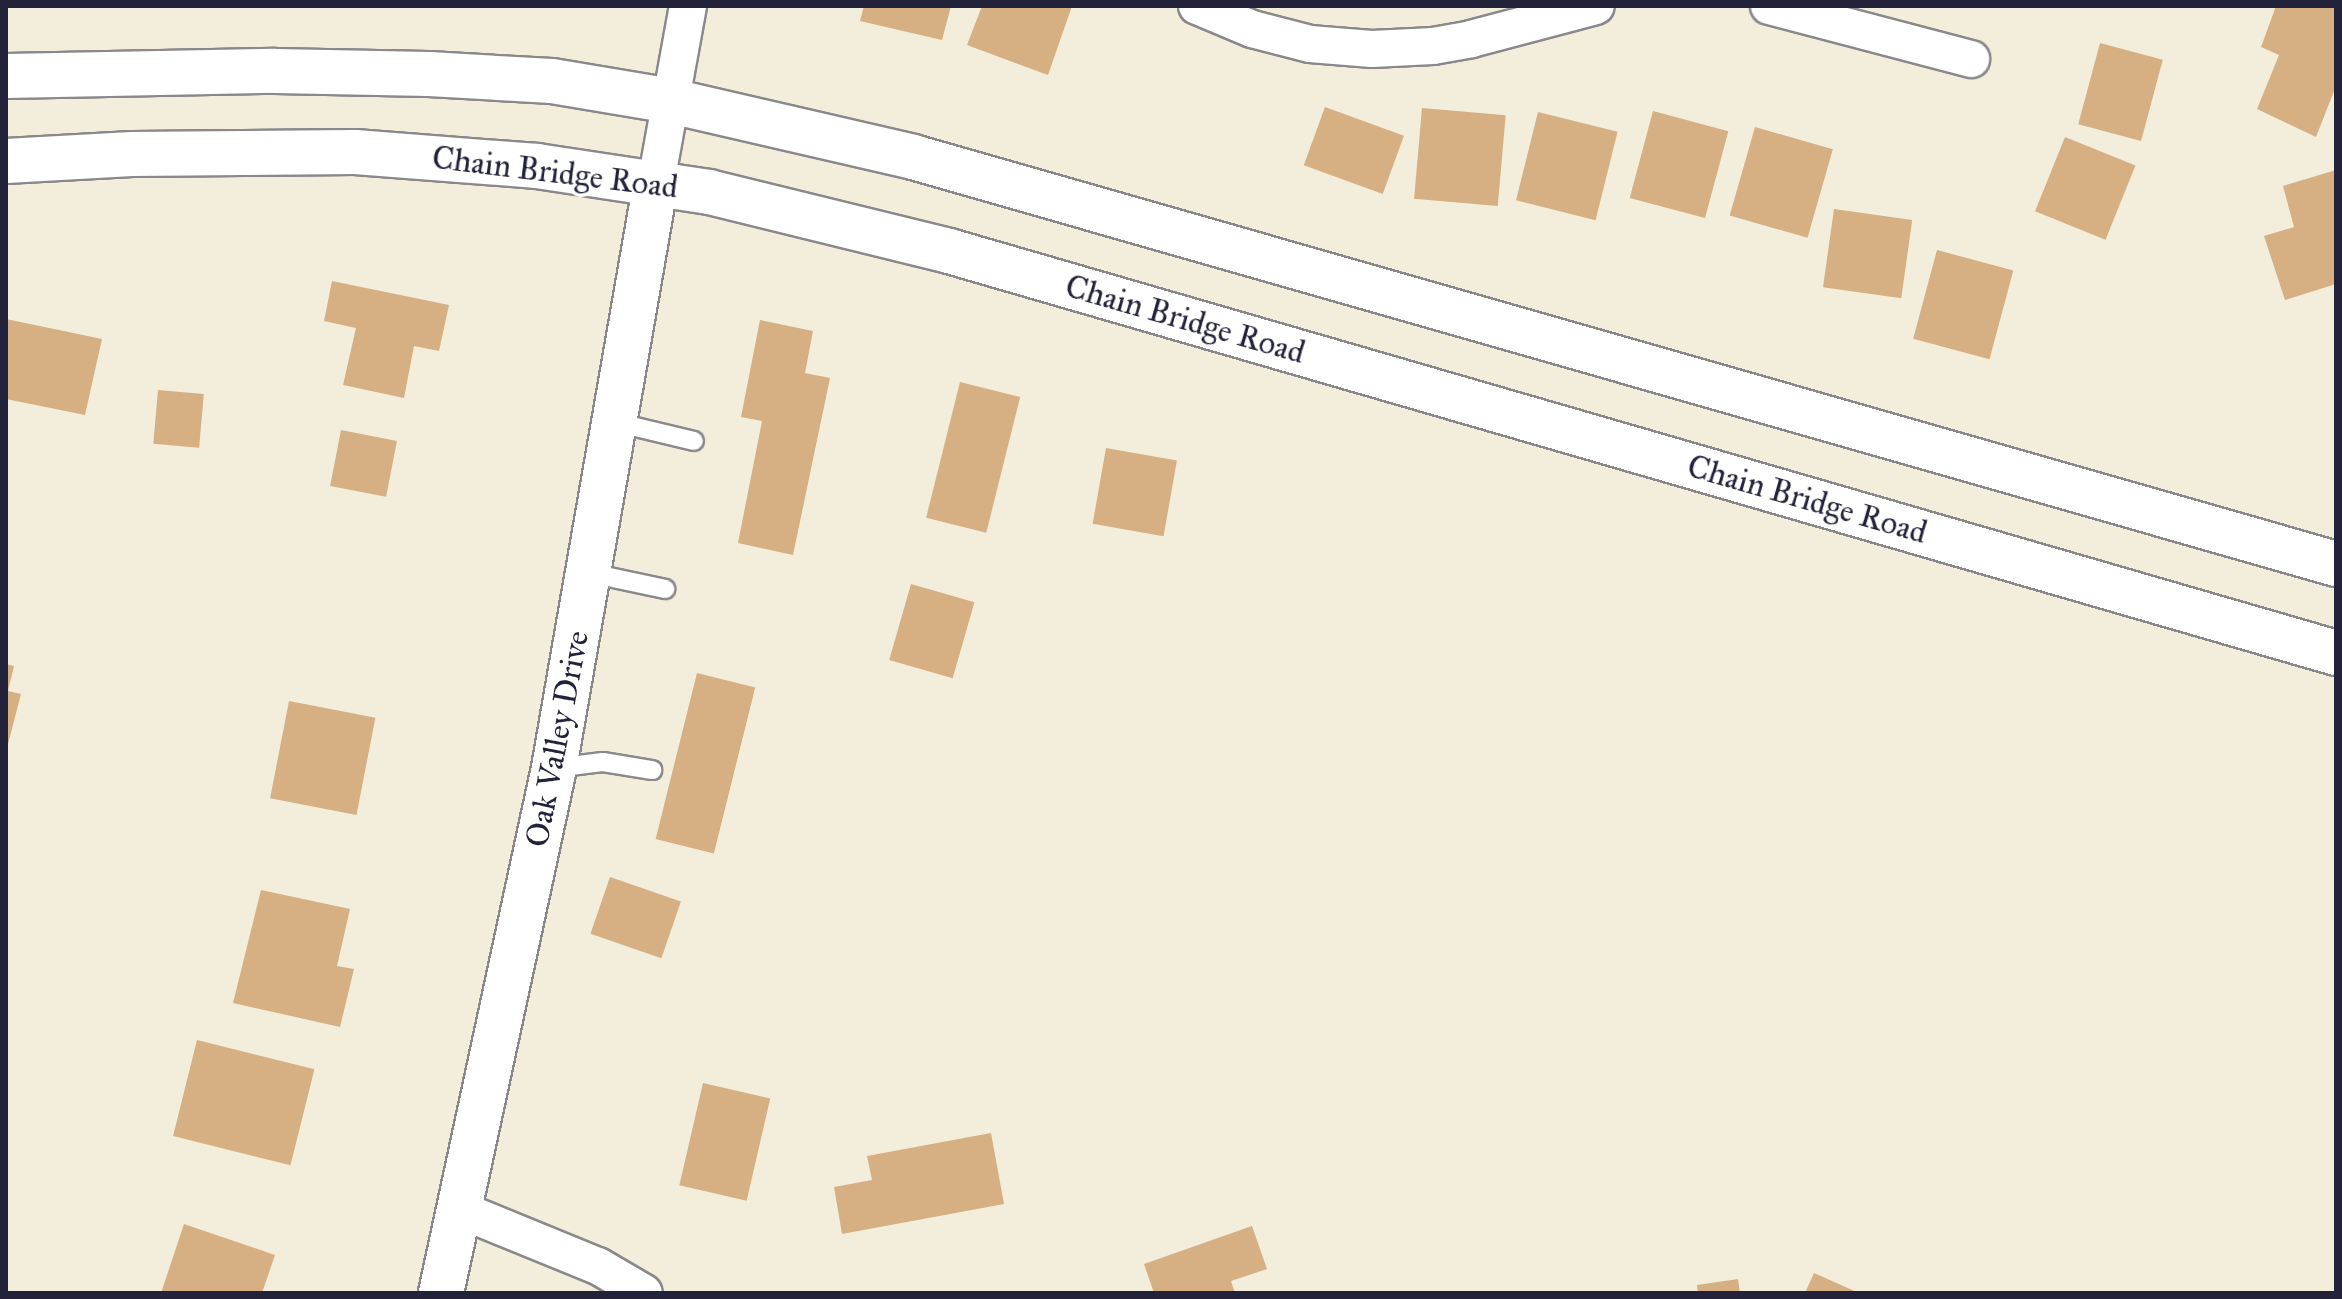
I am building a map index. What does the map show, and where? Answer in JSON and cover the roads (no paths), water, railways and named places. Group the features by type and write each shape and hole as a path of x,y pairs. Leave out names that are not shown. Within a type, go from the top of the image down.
{"main road":[{"path":"6,76 275,71 429,74 552,81 671,101 913,157 2336,564"},
{"name":"Chain Bridge Road","path":"6,161 132,154 355,152 537,166 656,182 770,205 949,251 2336,653"},
{"name":"Oak Valley Drive","path":"441,1293 554,768 656,182"}],"street":[{"path":"656,182 688,6"},
{"path":"1197,6 1252,29 1310,44 1372,49 1433,46 1471,39 1596,6"},
{"path":"1769,6 1971,59"},
{"path":"458,1209 598,1266 644,1293"}],"lane":[{"path":"615,422 694,441"},
{"path":"590,573 665,589"},
{"path":"554,768 603,762 652,770"}]}
